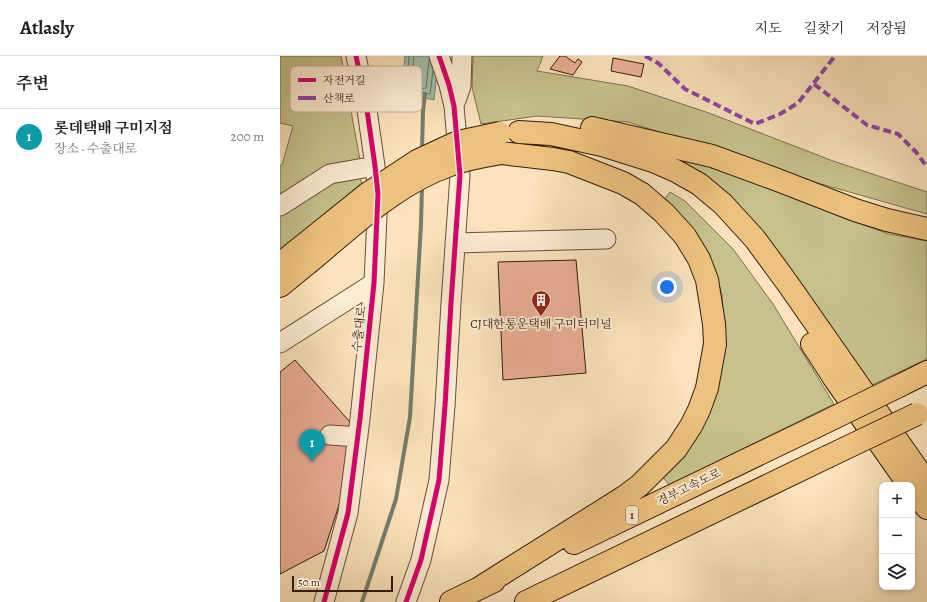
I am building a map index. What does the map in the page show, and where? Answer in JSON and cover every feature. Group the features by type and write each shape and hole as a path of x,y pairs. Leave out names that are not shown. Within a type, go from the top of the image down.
{"highway":[{"path":"280,286 294,260 420,178 449,165 472,158 507,139 554,126 588,128 712,156 775,178 856,210 887,220 927,229"},
{"path":"507,139 551,134 566,137 653,161 700,184 723,204 755,240 788,284 927,483"},
{"path":"507,139 532,148 557,148 610,158 644,170 676,184 723,222 748,252 792,314 836,381 907,482"},
{"path":"481,587 624,497 640,485 676,449 691,426 699,410 707,388 715,344 714,324 707,280 698,259 685,236 664,213 642,194 623,183 569,162 553,159 507,139"},
{"name":"경부고속도로","path":"451,602 927,372"},
{"path":"526,602 924,412"},
{"path":"915,493 927,508"}],"street":[{"name":"수출대로","path":"356,56 358,66"},
{"path":"406,602 421,560 439,480 460,175 454,106 449,85 439,56"},
{"path":"454,106 461,86 462,56"},
{"name":"수출대로","path":"324,602 348,513 358,437 374,283 378,194 376,166 367,112"},
{"path":"280,206 330,174 376,166"},
{"path":"455,243 606,239"},
{"path":"280,343 374,283"},
{"path":"330,435 358,437"}],"shaded area":[{"path":"280,56 341,56 343,66 290,66 290,112 351,112 360,160 280,198 280,165 282,165 293,126 280,123"},
{"path":"473,56 543,56 537,71 628,86 709,113 833,161 927,192 927,214 807,180 628,122 537,116 481,124 472,87"},
{"path":"685,158 780,189 844,218 889,234 927,241 927,359 870,386 748,215 702,175 683,165"},
{"path":"358,174 362,183 280,251 280,214 331,178"},
{"path":"670,192 685,201 733,249 773,304 834,404 669,485 662,476 694,441 716,395 726,345 722,295 714,266 701,242 663,201"}],"water":[{"path":"405,56 439,56 434,100 422,97 422,66 404,66"}],"building":[{"path":"560,56 565,56 575,63 578,59 582,62 573,75 550,69"},
{"path":"613,58 644,64 641,77 611,71"},
{"name":"CJ대한통운택배 구미터미널","path":"576,260 586,373 503,380 498,262"},
{"path":"295,360 350,422 340,502 324,551 280,574 280,372"}],"waterway":[{"path":"422,151 425,94"},
{"path":"362,602 396,499 410,417 422,186"}],"marked path":[{"path":"645,56 658,63 685,89 755,124 780,114 798,103 835,56"},
{"path":"814,84 867,125 898,134 916,152 927,167"}],"cycle path":[{"path":"356,56 358,66"},
{"path":"406,602 421,560 439,480 460,175 454,106 449,85 439,56"},
{"path":"324,602 348,513 360,419 374,283 378,194 367,112"}],"place":[{"name":"CJ대한통운택배 구미터미널","path":"541,317"},
{"name":"롯데택배 구미지점","path":"312,462"}]}
